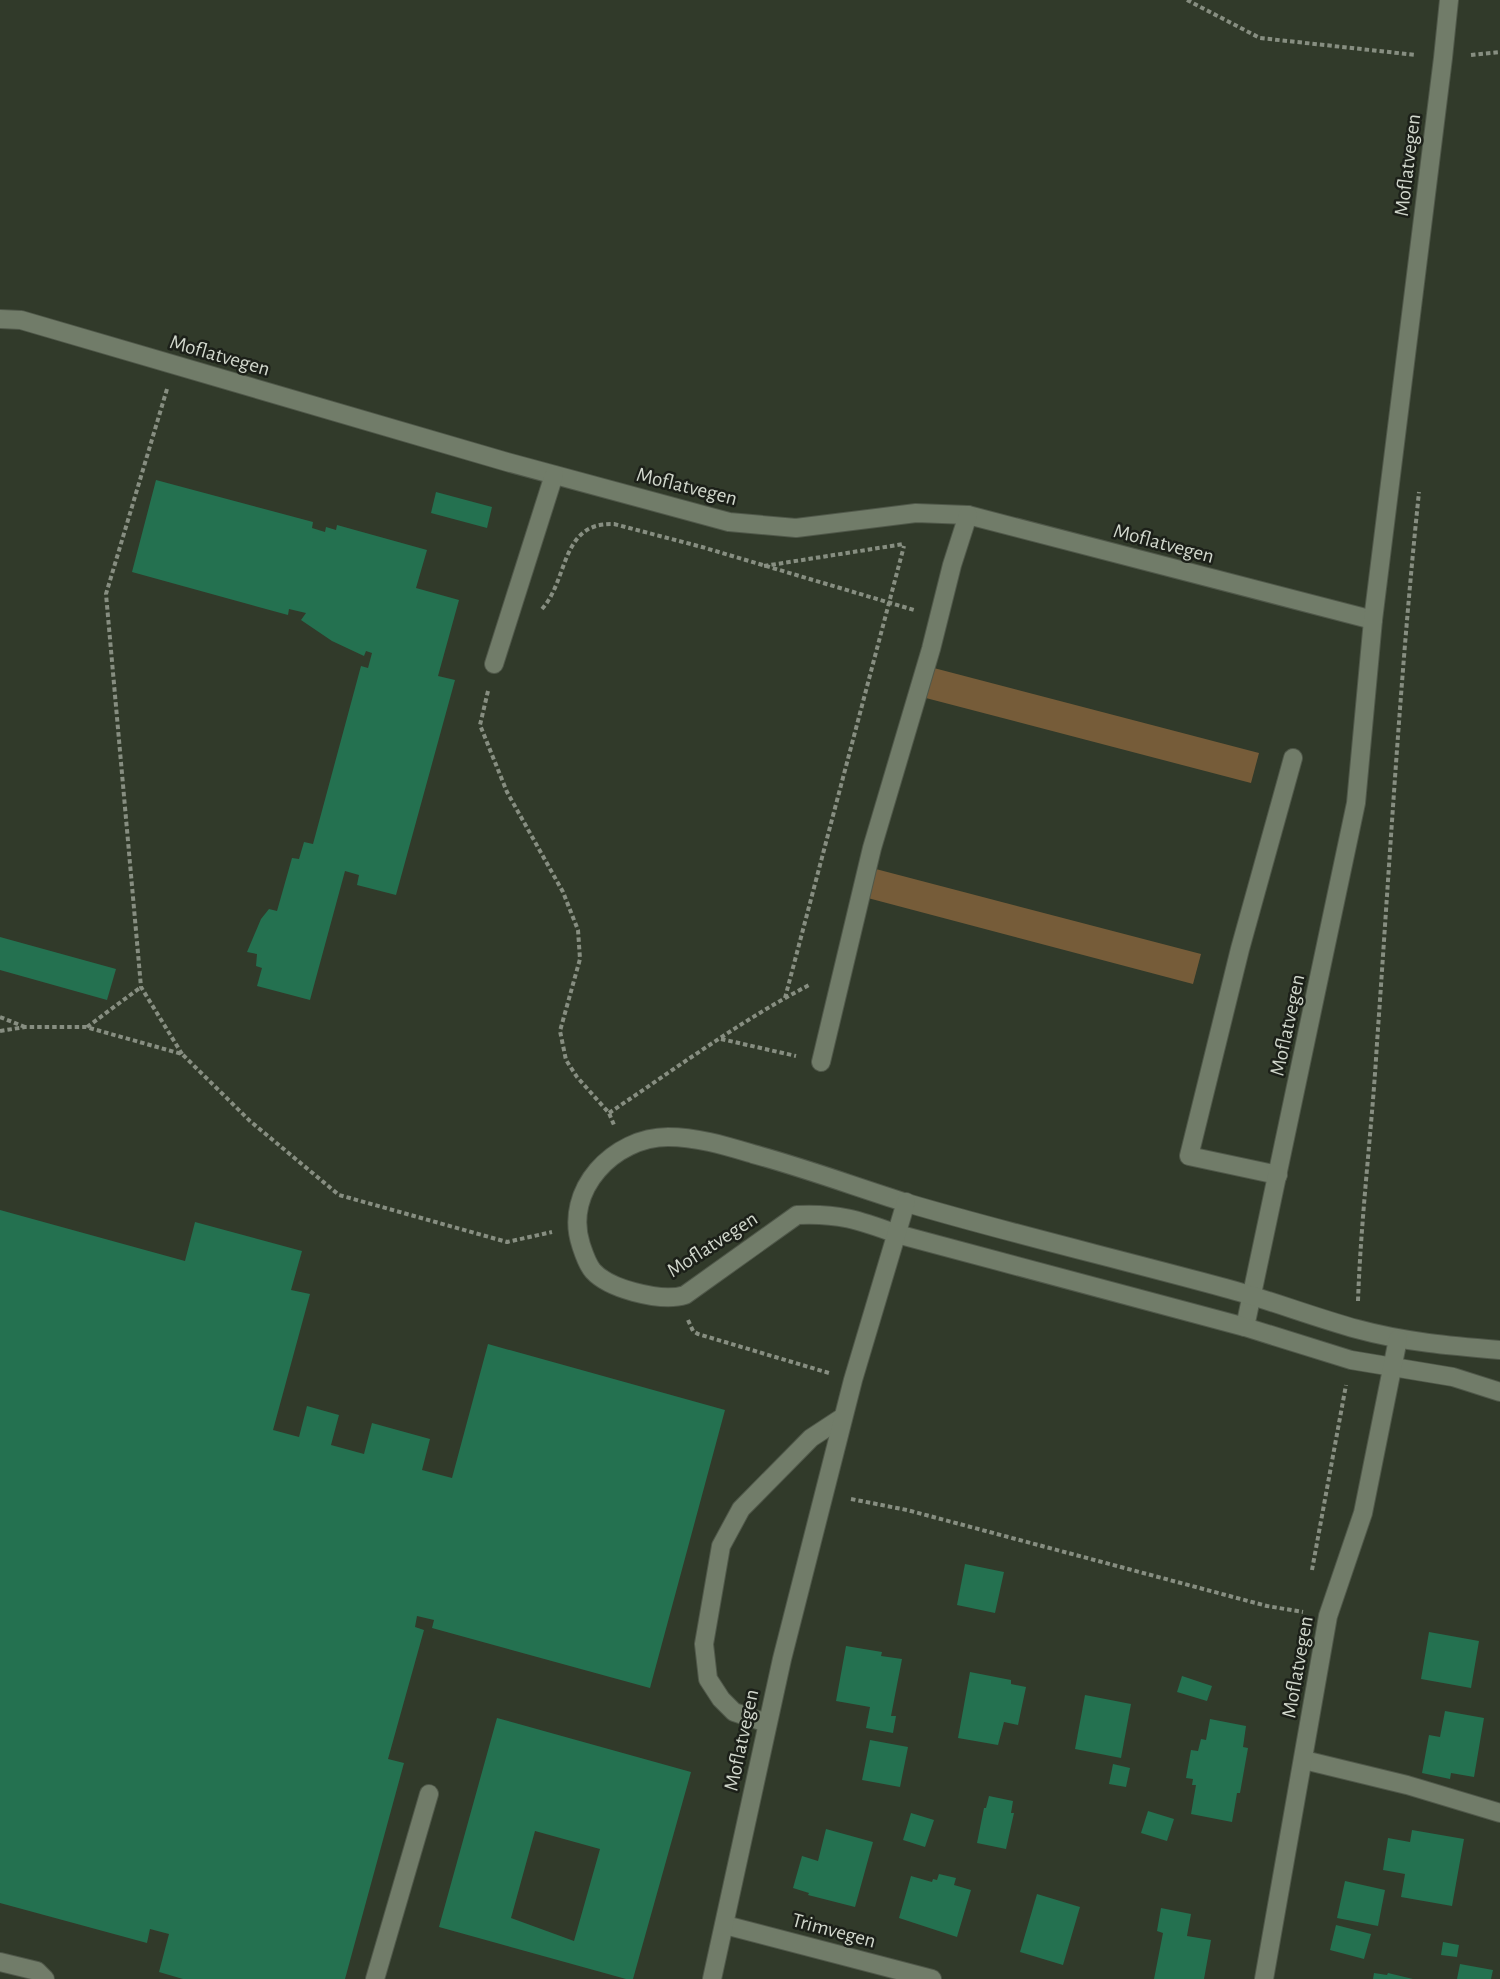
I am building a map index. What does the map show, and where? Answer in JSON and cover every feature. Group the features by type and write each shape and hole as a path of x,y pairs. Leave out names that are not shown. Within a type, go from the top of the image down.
{"street":[{"name":"Moflatvegen","path":"1245,1327 1356,803 1373,620 1449,0"},
{"name":"Moflatvegen","path":"0,319 21,320 554,475 729,522 796,528 916,513 968,515 1373,620"},
{"path":"494,664 554,475"},
{"path":"821,1062 872,848 931,650 952,565 968,515"},
{"path":"1278,1175 1189,1156 1240,949 1293,758"},
{"name":"Moflatvegen","path":"1500,1350 1398,1339 1357,1329 1253,1295 906,1202 796,1165 695,1140 655,1137 624,1148 610,1158 596,1172 584,1190 576,1226 592,1270 604,1280 639,1293 666,1297 681,1296 796,1215 818,1214 852,1218 897,1234 1245,1327 1351,1360 1454,1377 1500,1392"},
{"name":"Moflatvegen","path":"712,1979 782,1659 843,1417 906,1202"},
{"name":"Moflatvegen","path":"1264,1979 1328,1616 1363,1513 1398,1339"},
{"path":"767,1723 734,1712 721,1699 708,1679 704,1644 721,1546 741,1509 810,1438 843,1417"},
{"path":"1304,1760 1407,1785 1500,1813"},
{"path":"375,1979 429,1794"},
{"name":"Trimvegen","path":"725,1924 932,1979"},
{"path":"0,1962 37,1971 45,1979"}],"path":[{"path":"1187,0 1260,38 1443,58"},
{"path":"174,365 106,594 141,987 182,1054 250,1121 339,1195 507,1242 576,1226"},
{"path":"1357,1329 1359,1255 1377,1046 1412,559 1420,488"},
{"path":"536,616 550,600 573,542 583,532 604,523 702,547 939,618"},
{"path":"785,998 904,546"},
{"path":"494,664 480,725 507,792 563,892 578,930 580,959 560,1031 566,1060 577,1077 609,1113 624,1148"},
{"path":"609,1113 785,998 844,967"},
{"path":"86,1027 141,987"},
{"path":"0,1017 25,1027"},
{"path":"0,1031 25,1027 86,1027 182,1054"},
{"path":"721,1039 821,1062"},
{"path":"681,1296 693,1331 838,1376"},
{"path":"1311,1578 1351,1360"},
{"path":"846,1498 907,1510 1267,1606 1328,1616"}],"shaded area":[{"path":"930,667 1259,753 1251,783 922,697"},
{"path":"872,868 1201,954 1193,984 864,897"}],"building":[{"path":"156,480 313,522 312,528 325,532 326,527 336,530 337,525 427,550 416,588 459,600 438,676 455,680 396,895 357,885 359,875 345,871 310,1000 257,986 262,968 256,966 257,954 247,952 261,919 269,909 277,911 292,858 299,859 304,842 313,844 361,666 368,668 372,653 366,651 364,656 332,641 301,620 306,613 289,609 288,615 132,572"},
{"path":"436,492 492,507 487,528 431,513"},
{"path":"0,937 116,969 107,1000 0,970"},
{"path":"0,1210 185,1261 195,1222 302,1251 291,1290 310,1294 273,1430 299,1437 307,1406 339,1415 331,1445 364,1454 372,1423 430,1439 422,1470 452,1478 488,1344 725,1410 650,1688 432,1628 434,1620 417,1616 415,1627 424,1630 388,1759 404,1763 345,1979 183,1979 159,1972 169,1934 150,1929 147,1943 0,1903"},
{"path":"965,1564 1004,1572 995,1613 957,1605"},
{"path":"1429,1632 1479,1641 1471,1688 1421,1679"},
{"path":"846,1646 882,1652 881,1656 902,1659 891,1716 896,1716 893,1733 866,1728 870,1707 836,1701"},
{"path":"970,1672 1011,1680 1011,1684 1026,1687 1018,1725 1004,1722 998,1745 958,1738"},
{"path":"1182,1676 1212,1686 1207,1701 1177,1692"},
{"path":"1085,1695 1131,1704 1121,1758 1075,1749"},
{"path":"1445,1711 1484,1718 1474,1777 1451,1773 1450,1779 1422,1773 1429,1735 1440,1737"},
{"path":"497,1718 691,1772 633,1979 626,1979 439,1927","holes":["535,1831 600,1849 574,1941 511,1918"]},
{"path":"1210,1719 1246,1726 1243,1747 1248,1748 1232,1822 1191,1814 1196,1785 1192,1785 1193,1779 1186,1778 1191,1750 1198,1751 1201,1739 1206,1740"},
{"path":"870,1740 908,1747 900,1787 862,1780"},
{"path":"1113,1764 1130,1768 1126,1787 1109,1784"},
{"path":"989,1796 1013,1801 1011,1813 1014,1813 1006,1849 977,1843 984,1808 986,1808"},
{"path":"1148,1811 1174,1819 1167,1841 1141,1833"},
{"path":"911,1813 934,1820 925,1847 903,1840"},
{"path":"826,1829 873,1842 855,1907 808,1895 809,1893 793,1888 802,1856 818,1861"},
{"path":"1412,1830 1464,1839 1452,1906 1401,1897 1405,1874 1383,1870 1388,1838 1410,1842"},
{"path":"939,1874 956,1878 954,1885 971,1890 957,1937 899,1918 911,1876 932,1882 933,1879 937,1880"},
{"path":"1345,1881 1385,1890 1378,1926 1337,1918"},
{"path":"1037,1894 1080,1907 1063,1965 1020,1952"},
{"path":"1161,1908 1191,1914 1187,1936 1211,1940 1204,1979 1154,1979 1163,1933 1157,1931"},
{"path":"1336,1925 1371,1934 1364,1959 1330,1950"},
{"path":"1443,1942 1459,1945 1457,1957 1441,1955"},
{"path":"1460,1964 1493,1970 1491,1979 1457,1979"},
{"path":"1374,1973 1387,1975 1388,1973 1413,1979 1373,1979"}]}
